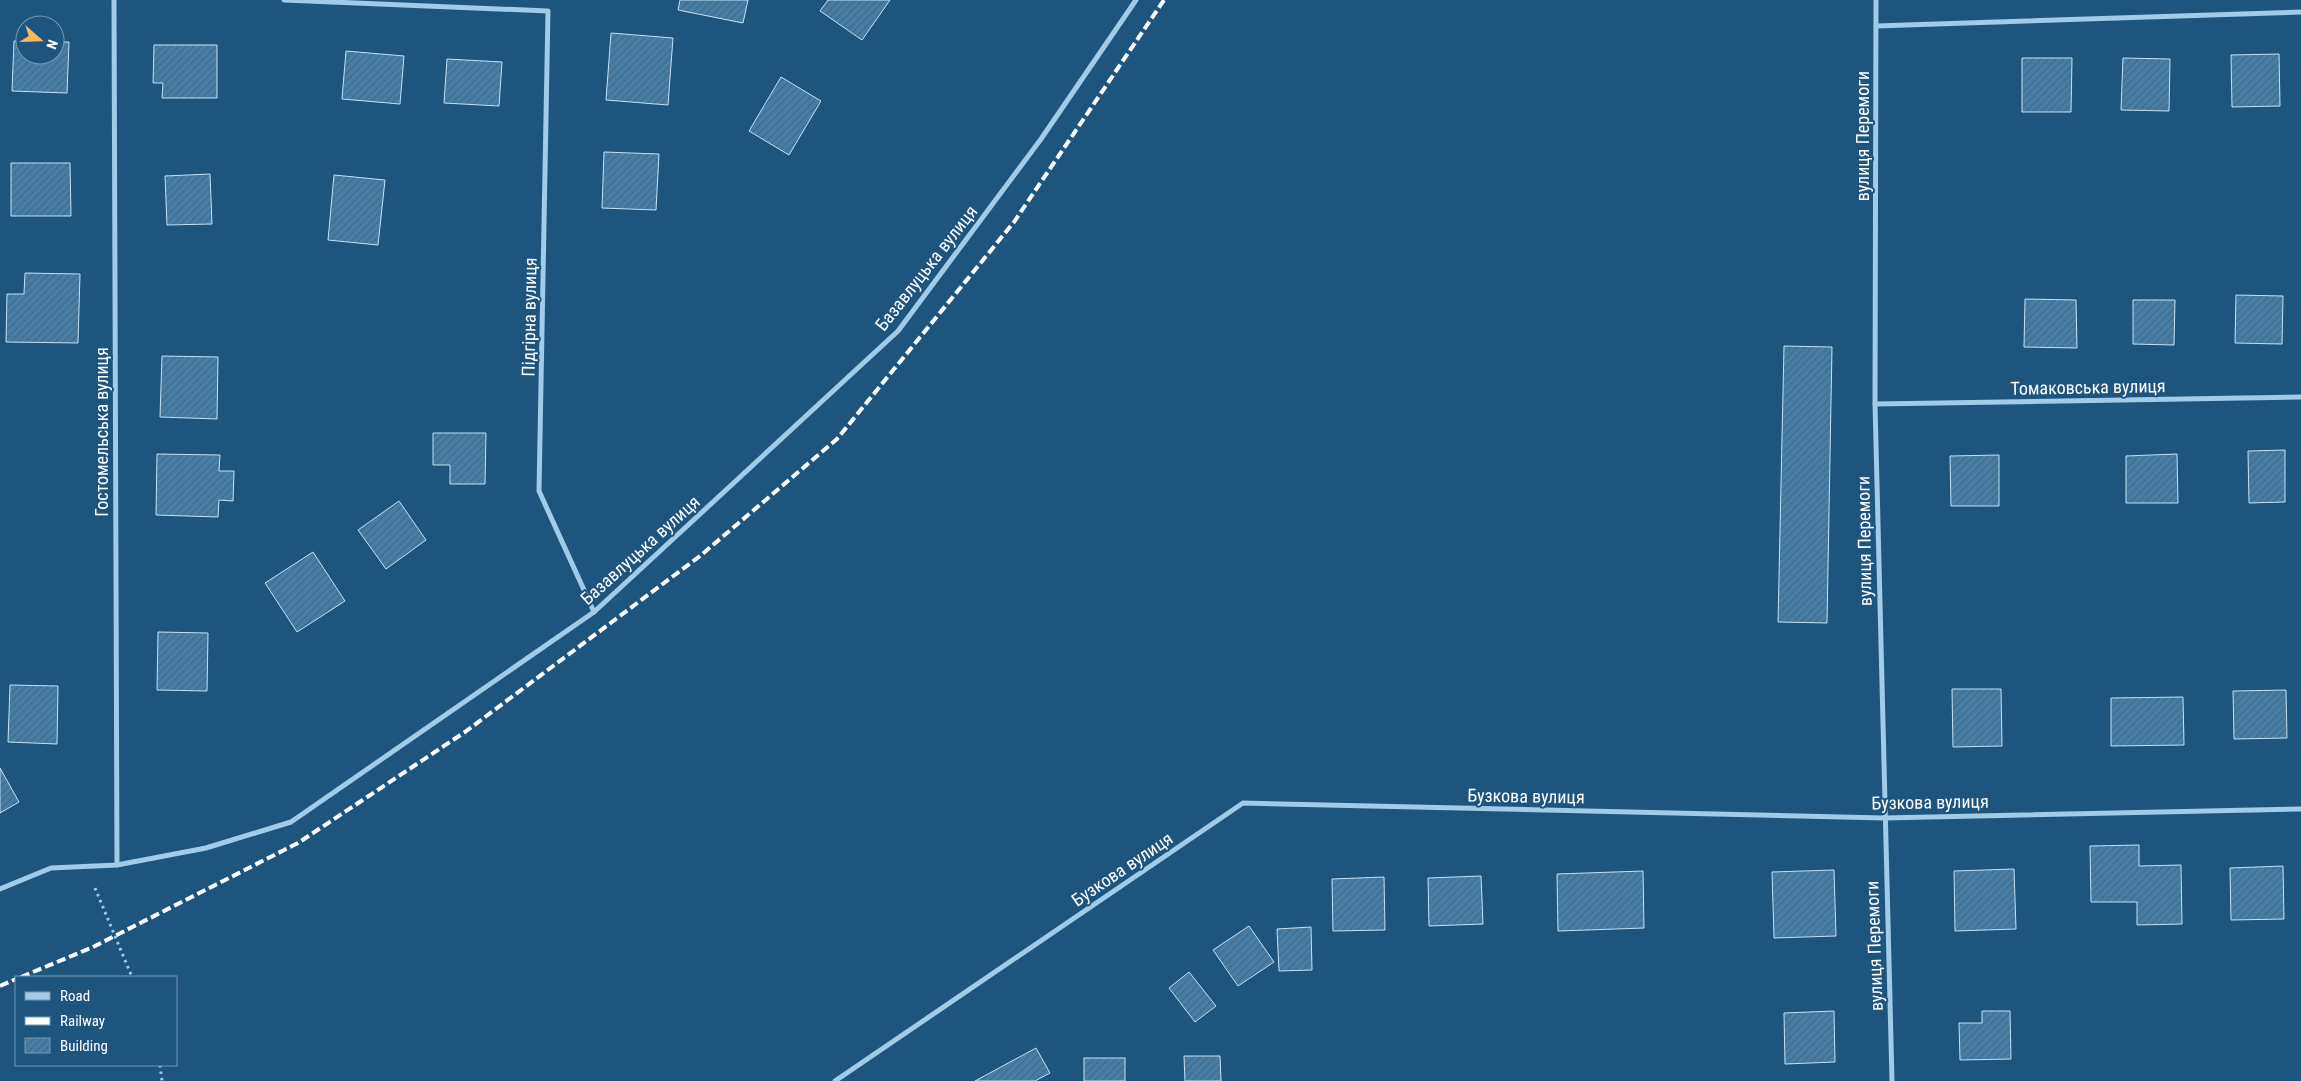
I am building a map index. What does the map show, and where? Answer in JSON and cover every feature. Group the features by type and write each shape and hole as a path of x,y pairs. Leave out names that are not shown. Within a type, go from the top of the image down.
{"street":[{"name":"Гостомельська вулиця","path":"114,0 117,865"},
{"name":"Підгірна вулиця","path":"284,0 548,11 539,491 594,612"},
{"name":"Базавлуцька вулиця","path":"0,889 51,868 117,865 206,848 291,822 594,612 898,331 1041,139 1136,0"},
{"name":"вулиця Перемоги","path":"1876,0 1875,404 1892,1081"},
{"path":"1876,26 2301,12"},
{"name":"Томаковська вулиця","path":"1875,404 2301,397"},
{"name":"Бузкова вулиця","path":"835,1081 1243,804 1884,818 2301,809"}],"path":[{"path":"86,866 132,976"},
{"path":"160,1066 162,1081"}],"building":[{"path":"680,0 748,0 743,23 678,10"},
{"path":"828,0 890,0 862,40 820,11"},
{"path":"611,33 673,38 668,105 606,100"},
{"path":"14,41 15,65 65,65 65,42 69,42 67,93 12,91"},
{"path":"154,45 217,45 217,98 162,98 163,83 153,83"},
{"path":"346,51 404,56 400,104 342,99"},
{"path":"2279,54 2280,106 2232,107 2231,55"},
{"path":"2022,58 2072,58 2071,112 2022,112"},
{"path":"2123,58 2170,59 2169,111 2121,110"},
{"path":"447,59 502,62 499,106 444,103"},
{"path":"781,77 821,101 789,155 749,131"},
{"path":"604,152 659,154 656,210 602,208"},
{"path":"11,163 70,163 71,216 11,216"},
{"path":"210,174 212,224 167,225 165,176"},
{"path":"334,175 385,180 378,245 328,240"},
{"path":"25,273 80,274 78,343 6,342 7,294 24,294"},
{"path":"2236,295 2283,296 2282,344 2235,343"},
{"path":"2025,299 2076,300 2077,348 2024,347"},
{"path":"2133,300 2175,300 2174,345 2133,344"},
{"path":"1784,346 1832,347 1827,623 1778,622"},
{"path":"162,356 218,357 217,419 160,417"},
{"path":"433,433 486,433 485,484 450,484 450,465 433,465"},
{"path":"2285,450 2285,502 2249,503 2248,451"},
{"path":"157,454 220,455 219,471 234,471 233,501 219,500 218,517 156,515"},
{"path":"2177,454 2178,503 2126,503 2126,456"},
{"path":"1999,455 1999,506 1951,506 1950,456"},
{"path":"399,501 426,540 386,569 358,530"},
{"path":"313,552 345,601 297,632 265,583"},
{"path":"158,632 208,633 207,691 157,690"},
{"path":"10,685 58,686 57,744 8,742"},
{"path":"1952,689 2001,689 2002,746 1953,747"},
{"path":"2286,690 2287,738 2234,739 2233,691"},
{"path":"2183,697 2184,745 2111,746 2111,698"},
{"path":"0,768 19,802 0,813"},
{"path":"2139,845 2139,866 2181,865 2182,924 2137,925 2137,902 2091,902 2090,846"},
{"path":"2283,866 2284,919 2231,920 2230,868"},
{"path":"2014,869 2016,929 1955,931 1954,871"},
{"path":"1834,870 1836,936 1774,938 1772,872"},
{"path":"1643,871 1644,928 1558,931 1557,874"},
{"path":"1481,876 1483,924 1429,926 1428,878"},
{"path":"1384,877 1385,930 1333,931 1332,879"},
{"path":"1249,926 1274,962 1238,986 1213,950"},
{"path":"1311,927 1312,970 1279,971 1277,929"},
{"path":"1189,972 1216,1006 1195,1022 1169,988"},
{"path":"1834,1011 1835,1062 1785,1064 1784,1013"},
{"path":"1982,1011 2010,1011 2011,1059 1960,1060 1959,1023 1982,1023"},
{"path":"1036,1048 1050,1073 1035,1081 975,1081"},
{"path":"1184,1056 1220,1056 1221,1081 1185,1081"},
{"path":"1084,1058 1125,1058 1125,1081 1084,1081"}],"railway":[{"path":"23,976 93,947 298,843 465,732 700,556 837,439 1014,222 1164,0"},
{"path":"0,986 15,979"}]}
